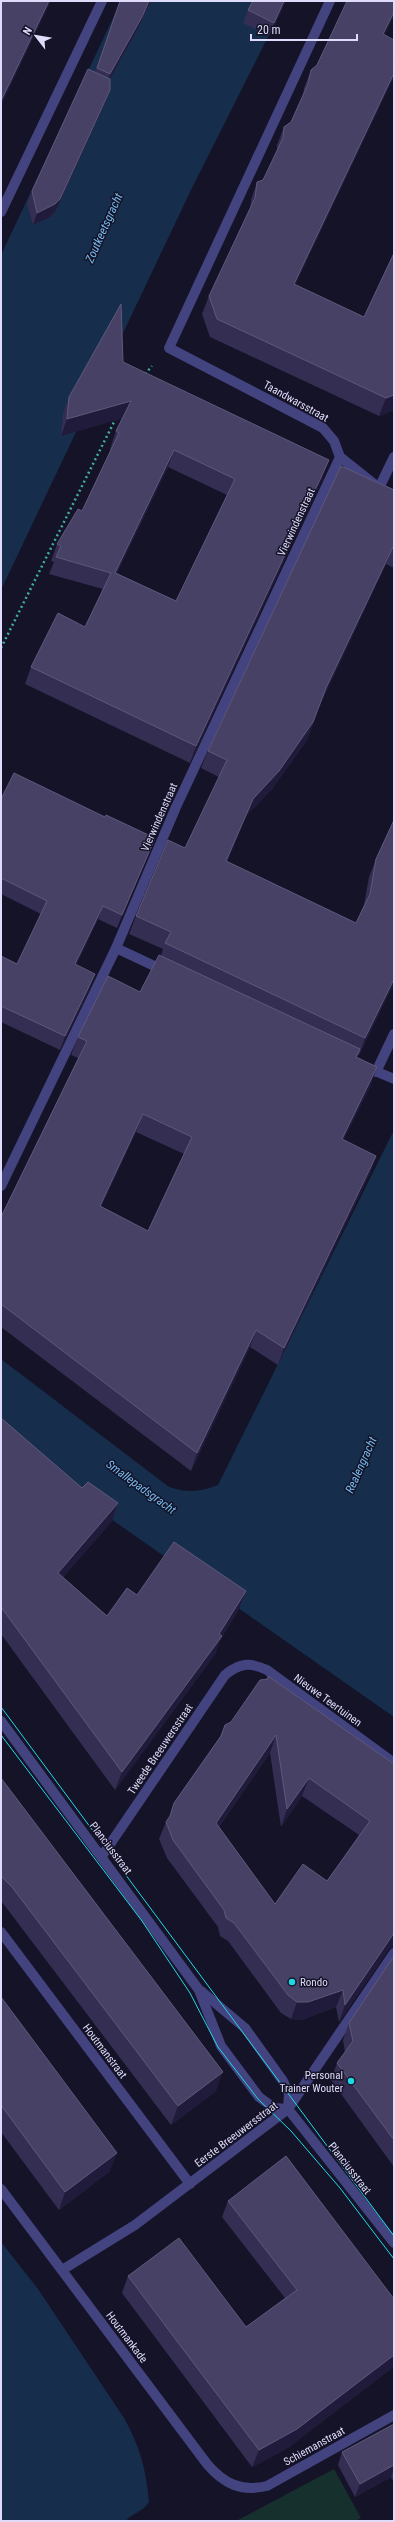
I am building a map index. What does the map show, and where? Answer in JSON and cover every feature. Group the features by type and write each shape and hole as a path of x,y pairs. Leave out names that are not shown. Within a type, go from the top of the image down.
{"street":[{"path":"1,212 102,1"},
{"path":"169,348 330,1"},
{"name":"Taandwarsstraat","path":"169,348 323,428 334,441 340,457 379,488 394,496"},
{"name":"Vierwindenstraat","path":"1,1186 116,948 176,807 340,457"},
{"path":"379,488 394,457"},
{"path":"116,948 174,975"},
{"path":"376,1072 394,1034"},
{"path":"354,1061 394,1079"},
{"name":"Nieuwe Teertuinen","path":"245,1664 257,1665 267,1670 394,1763"},
{"name":"Tweede Breeuwersstraat","path":"102,1856 224,1675 235,1666 245,1664"},
{"name":"Planciusstraat","path":"1,1721 102,1856 199,1990 221,2046 259,2097 274,2108 288,2109"},
{"name":"Houtmanstraat","path":"1,1932 190,2184"},
{"name":"Eerste Breeuwersstraat","path":"62,2270 135,2225 288,2109 394,1953"},
{"name":"Planciusstraat","path":"199,1990 245,2028 283,2080 289,2094 288,2109 394,2242"},
{"name":"Houtmankade","path":"1,2189 207,2464 223,2481 242,2488"},
{"name":"Schiemanstraat","path":"242,2488 267,2486 394,2415"}],"path":[{"path":"142,376 169,348"},
{"path":"1,648 117,416"}],"green space":[{"path":"334,2469 361,2518 355,2521 236,2521"}],"water":[{"name":"Zoutkeetsgracht","path":"121,1 286,1 191,190 1,590 1,255"},
{"path":"394,1130 394,1717 1,1442 1,1359 169,1487 194,1491 218,1485"},
{"path":"1,2242 38,2289 124,2418 134,2439 144,2469 149,2502 144,2508 127,2519 128,2521 1,2521"}],"building":[{"path":"1,1 49,1 1,101"},
{"path":"120,1 149,1 143,15 110,74 97,68"},
{"path":"253,1 284,1 274,23 248,10"},
{"path":"347,1 394,1 394,12 383,34 394,40 394,73 294,284 364,317 394,253 394,395 386,398 217,319 209,296 255,198 257,182 263,180 283,138 284,127 291,122 308,84 311,70 317,65"},
{"path":"88,69 110,79 110,90 60,199 55,204 37,213 32,191"},
{"path":"121,304 123,362 329,460 196,746 31,667 58,613 85,627 111,573 56,557 61,546 57,544 78,509 82,511 119,433 116,431 131,401 67,419 69,397","holes":["174,450 235,479 176,601 115,573"]},
{"path":"341,466 394,490 394,547 326,688 313,722 279,771 253,799 226,861 356,923 370,894 376,859 394,820 394,979 365,1038 165,943 171,932 136,916 168,840 185,848 227,760 208,751"},
{"path":"14,773 105,817 106,815 155,838 122,915 103,906 75,964 95,974 65,1036 1,1006 1,956 17,964 47,901 1,878 1,799"},
{"path":"159,955 360,1049 356,1057 377,1067 342,1139 376,1156 284,1348 256,1330 197,1453 1,1304 1,1217 87,1041 78,1037 108,976 140,992","holes":["143,1114 192,1137 148,1231 100,1206"]},
{"path":"1,1418 82,1488 88,1482 118,1503 58,1573 107,1616 127,1588 137,1595 174,1542 246,1591 219,1634 222,1636 122,1772 1,1607"},
{"path":"268,1676 394,1764 394,1933 345,2005 343,1990 308,2002 297,2002 288,1995 234,1923 226,1918 224,1910 173,1840 166,1822 170,1816 174,1803 221,1736 225,1725 231,1722 260,1680 268,1679","holes":["276,1735 287,1809 309,1778 370,1821 327,1881 303,1864 275,1904 216,1823"]},
{"path":"1,1778 223,2072 178,2106 12,1887 1,1876"},
{"path":"394,1956 394,2140 337,2063 353,2041 349,2023"},
{"path":"1,1997 117,2153 65,2192 1,2105"},
{"path":"286,2156 394,2299 394,2355 297,2429 259,2450 128,2276 179,2238 246,2327 297,2290 228,2201"},
{"path":"394,2424 394,2465 360,2484 342,2452"}],"tram line":[{"path":"1,1707 394,2236"},
{"path":"1,1735 142,1921 190,1993 218,2047 258,2099 291,2131 340,2188 394,2259"}],"place":[{"name":"Rondo","path":"292,1982"},
{"name":"Personal Trainer Wouter","path":"351,2081"}],"water label":[{"name":"Realengracht","path":"361,1465"},
{"name":"Smallepadsgracht","path":"141,1487"}]}
